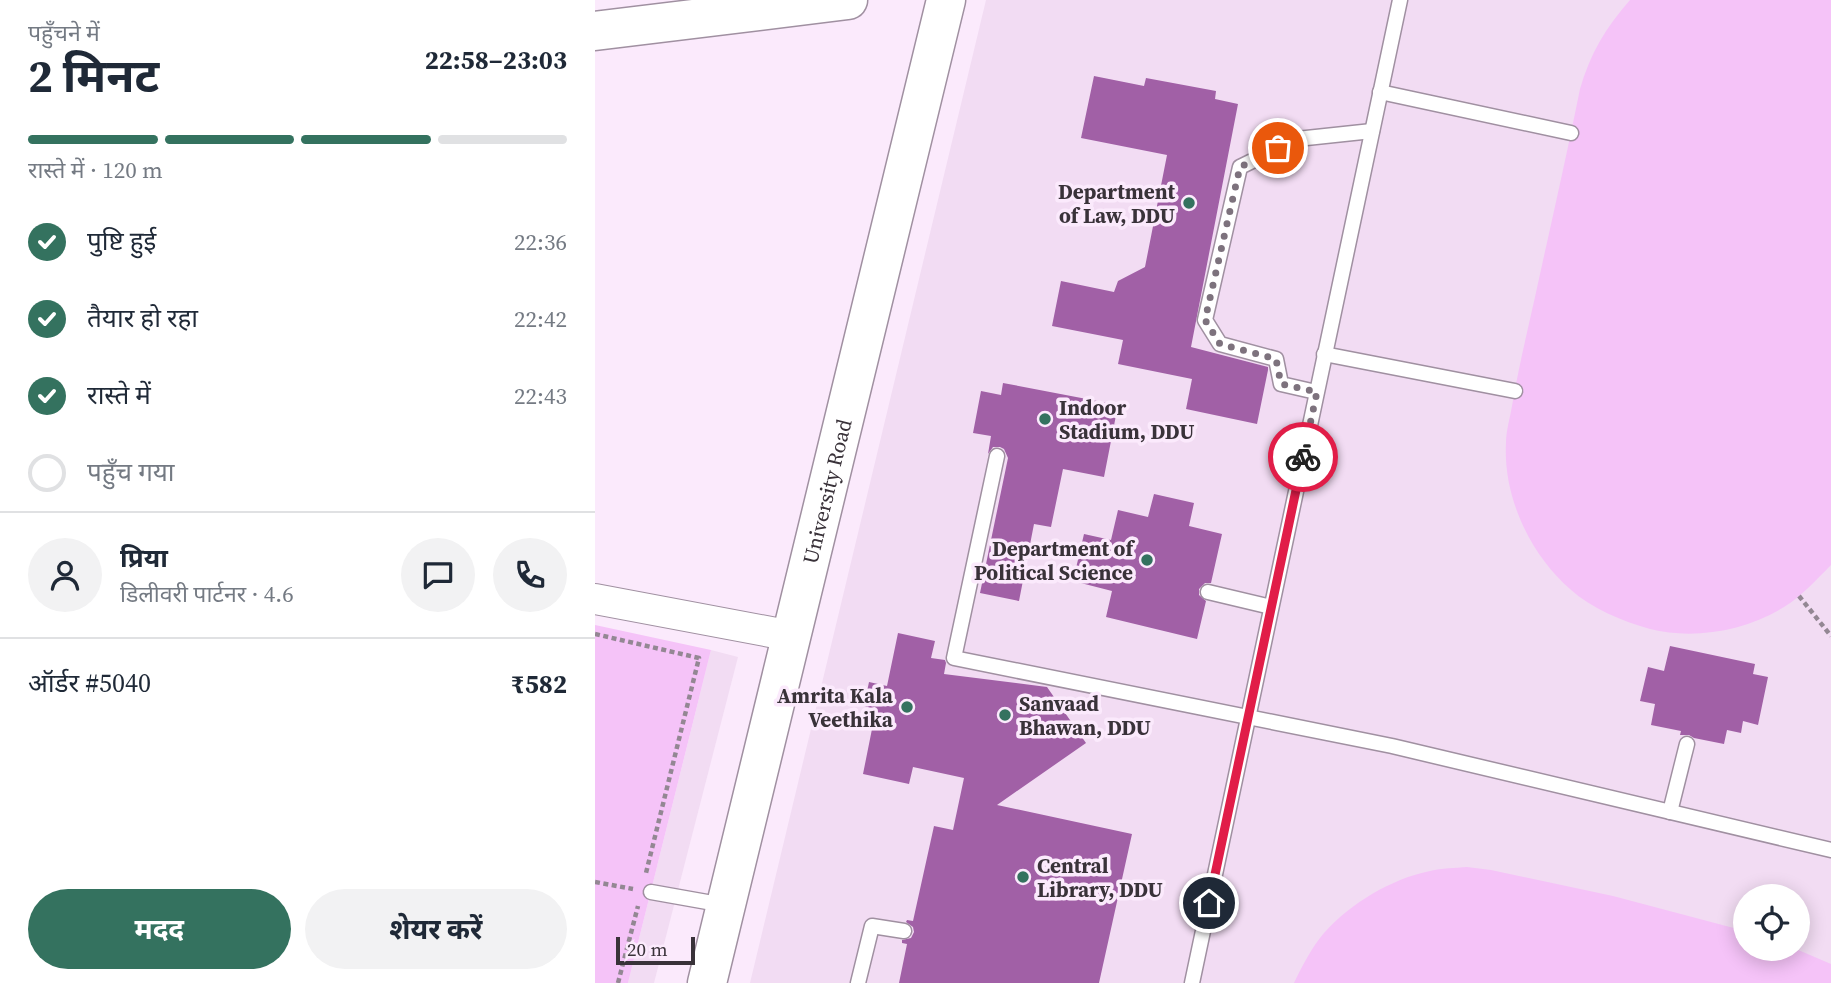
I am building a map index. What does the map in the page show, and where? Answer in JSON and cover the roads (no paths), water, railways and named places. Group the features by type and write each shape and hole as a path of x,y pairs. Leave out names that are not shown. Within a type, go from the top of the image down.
{"main road":[{"path":"595,31 848,0"},
{"name":"University Road","path":"707,983 946,0"}],"street":[{"path":"595,599 792,636"}],"lane":[{"path":"1192,983 1400,0"},
{"path":"1380,92 1570,133"},
{"path":"1317,392 1281,384 1276,359 1238,353 1220,344 1205,320 1215,251 1240,167 1297,139 1372,131"},
{"path":"1324,354 1515,391"},
{"path":"997,456 985,539 954,657 1030,679 1248,716 1392,746 1831,850"},
{"path":"1209,592 1271,607"},
{"path":"1670,812 1687,744"},
{"path":"646,892 725,905"},
{"path":"858,983 873,926 904,931"}],"place":[{"name":"Department of Law, DDU","path":"1189,203"},
{"name":"Indoor Stadium, DDU","path":"1045,419"},
{"name":"Department of Political Science","path":"1147,560"},
{"name":"Amrita Kala Veethika","path":"907,707"},
{"name":"Sanvaad Bhawan, DDU","path":"1005,715"},
{"name":"Central Library, DDU","path":"1023,877"}]}
